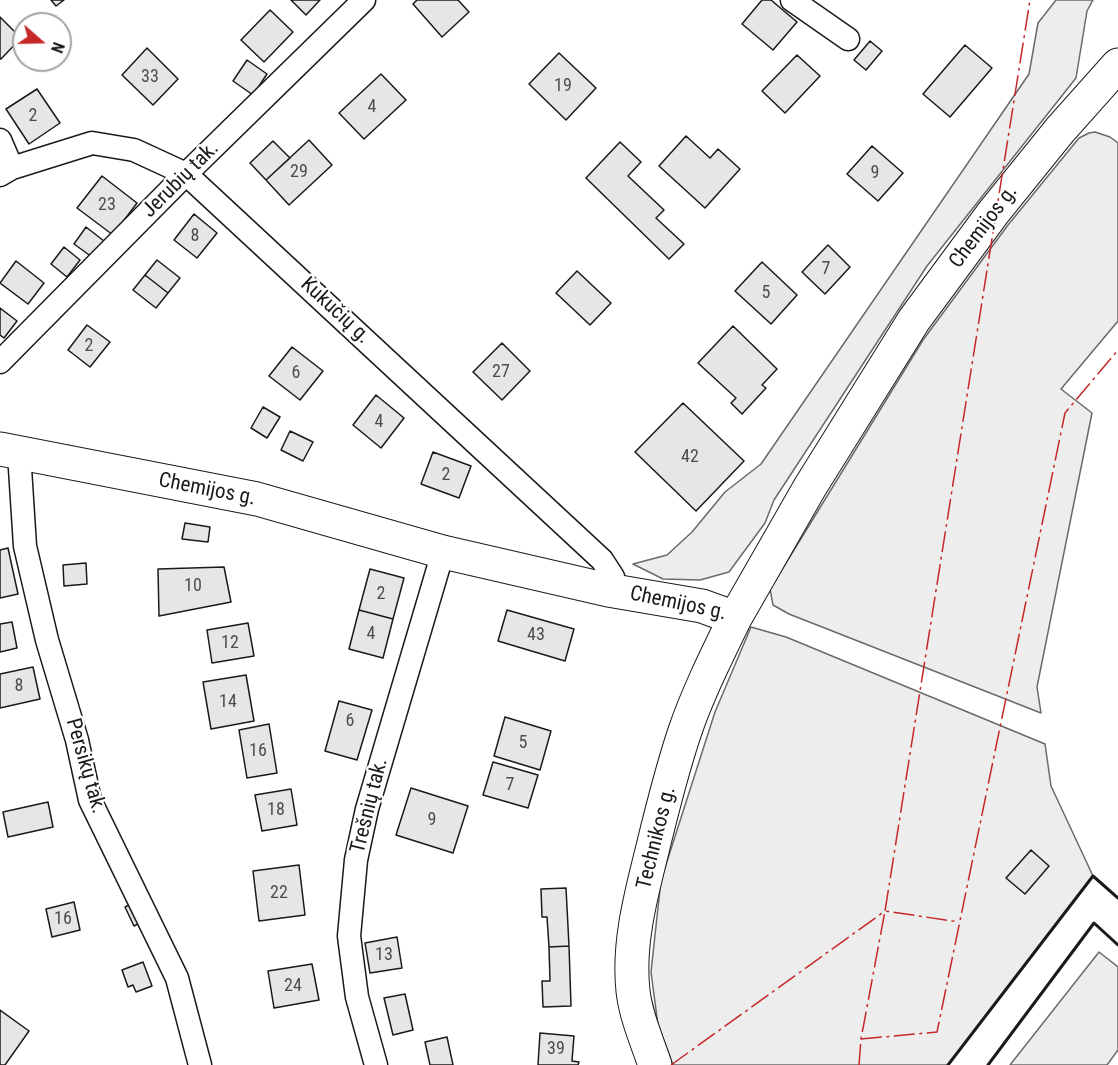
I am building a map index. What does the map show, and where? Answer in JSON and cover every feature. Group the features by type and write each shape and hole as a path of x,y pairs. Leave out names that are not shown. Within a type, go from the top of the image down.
{"main road":[{"name":"Chemijos g.","path":"9,451 257,499 443,552 608,590 702,606 735,618 810,487 914,320 993,213 1060,130 1118,64"},
{"name":"Technikos g.","path":"656,1065 639,1019 633,991 634,931 659,823 685,731 735,618"}],"street":[{"name":"Jerubių tak.","path":"3,359 186,174 364,0"},
{"path":"799,2 848,39"},
{"path":"0,140 6,171"},
{"name":"Kukučių g.","path":"6,171 92,144 135,150 186,174 602,560 613,577 608,590"},
{"name":"Persikų tak.","path":"9,451 25,546 47,640 77,740 90,800 177,978 200,1065"},
{"name":"Trešnių tak.","path":"376,1065 357,997 349,936 356,860 367,809 443,552"}],"shaded area":[{"path":"1056,0 1093,0 1087,11 1076,78 927,266 774,500 765,523 729,572 700,580 663,579 633,564 667,555 692,532 725,492 761,464 1029,74 1038,23"},
{"path":"1095,132 1110,137 1118,143 1118,321 1061,389 1092,413 1037,687 1041,713 789,614 773,605 770,589 923,340 1008,225 1079,138"},
{"path":"751,627 786,637 1045,744 1051,786 1093,876 948,1065 673,1065 658,1025 651,972 661,880 715,712"},
{"path":"1099,952 1118,967 1118,1050 1107,1065 1010,1065"}],"building":[{"path":"51,0 64,0 56,6"},
{"path":"291,0 320,0 306,15"},
{"path":"417,0 458,0 469,12 442,37 413,4"},
{"path":"762,0 771,0 797,22 773,50 742,24"},
{"path":"270,10 293,32 264,62 241,40"},
{"path":"0,17 12,29 12,47 0,59"},
{"path":"870,41 882,51 866,70 854,60"},
{"path":"965,45 992,68 950,117 923,94"},
{"path":"147,48 178,79 153,105 122,75"},
{"path":"559,53 596,88 566,120 529,84"},
{"path":"797,55 820,76 785,113 762,91"},
{"path":"247,60 267,74 253,95 233,81"},
{"path":"381,74 406,100 364,139 339,113"},
{"path":"37,89 60,123 29,144 6,109"},
{"path":"686,136 710,158 718,149 740,169 705,208 659,166"},
{"path":"309,140 332,165 289,205 266,180"},
{"path":"273,141 290,158 266,180 250,163"},
{"path":"620,142 641,162 628,176 664,210 656,218 684,244 669,259 586,178"},
{"path":"872,146 903,173 878,201 847,174"},
{"path":"102,176 137,203 113,235 77,208"},
{"path":"194,214 217,233 197,258 174,240"},
{"path":"86,227 104,241 92,257 74,244"},
{"path":"828,245 850,267 825,294 802,272"},
{"path":"64,247 80,260 67,277 51,264"},
{"path":"157,260 180,278 168,293 145,275"},
{"path":"16,261 44,283 28,304 0,283"},
{"path":"762,262 797,295 771,324 735,291"},
{"path":"577,271 611,303 590,325 556,293"},
{"path":"145,275 168,293 156,308 133,290"},
{"path":"0,308 17,321 4,338 0,335"},
{"path":"87,325 110,342 90,367 68,350"},
{"path":"733,326 777,369 762,385 766,388 742,414 731,403 736,398 698,363"},
{"path":"502,343 530,371 502,400 473,372"},
{"path":"292,347 323,371 300,400 269,376"},
{"path":"376,395 404,418 381,448 353,425"},
{"path":"683,403 744,461 696,511 635,452"},
{"path":"263,407 280,417 267,438 251,428"},
{"path":"290,431 313,442 303,461 281,450"},
{"path":"433,452 471,466 459,498 421,484"},
{"path":"185,523 210,527 208,542 182,539"},
{"path":"8,548 18,594 0,598 0,550"},
{"path":"86,563 87,584 64,586 63,565"},
{"path":"224,567 231,602 159,616 158,569"},
{"path":"370,569 404,578 393,619 359,610"},
{"path":"359,610 393,619 383,658 349,649"},
{"path":"507,610 574,629 565,661 498,641"},
{"path":"12,622 17,648 0,652 0,624"},
{"path":"248,623 254,656 212,663 207,630"},
{"path":"33,667 40,699 0,708 0,674"},
{"path":"246,675 254,721 211,729 203,682"},
{"path":"339,701 372,710 357,760 325,751"},
{"path":"505,717 551,731 540,770 494,756"},
{"path":"269,724 277,773 247,778 239,730"},
{"path":"493,762 538,775 528,808 483,795"},
{"path":"411,788 468,806 453,853 396,835"},
{"path":"291,789 297,825 262,831 255,795"},
{"path":"48,802 53,827 8,837 3,812"},
{"path":"1031,850 1049,866 1025,894 1006,878"},
{"path":"299,865 305,915 259,921 253,871"},
{"path":"566,888 569,946 549,947 547,917 542,917 541,889"},
{"path":"74,902 80,930 52,937 46,909"},
{"path":"133,903 142,922 134,926 125,907"},
{"path":"397,937 402,968 370,973 365,943"},
{"path":"569,946 571,1006 543,1007 542,981 550,981 549,947"},
{"path":"143,962 152,986 136,992 133,985 128,987 122,970"},
{"path":"312,964 319,1000 274,1008 268,971"},
{"path":"405,994 413,1030 393,1035 384,998"},
{"path":"0,1010 29,1031 5,1065 0,1065"},
{"path":"540,1033 574,1036 572,1061 579,1062 578,1065 538,1065"},
{"path":"447,1037 453,1065 430,1065 425,1042"}],"wall":[{"path":"948,1065 1093,876 1118,898"},
{"path":"988,1065 1094,923 1118,945"}],"power":[{"path":"671,1065 885,911 1030,0"},
{"path":"861,1039 937,1032 1065,413 1118,350"},
{"path":"859,1065 861,1039 885,911 959,922"}]}
